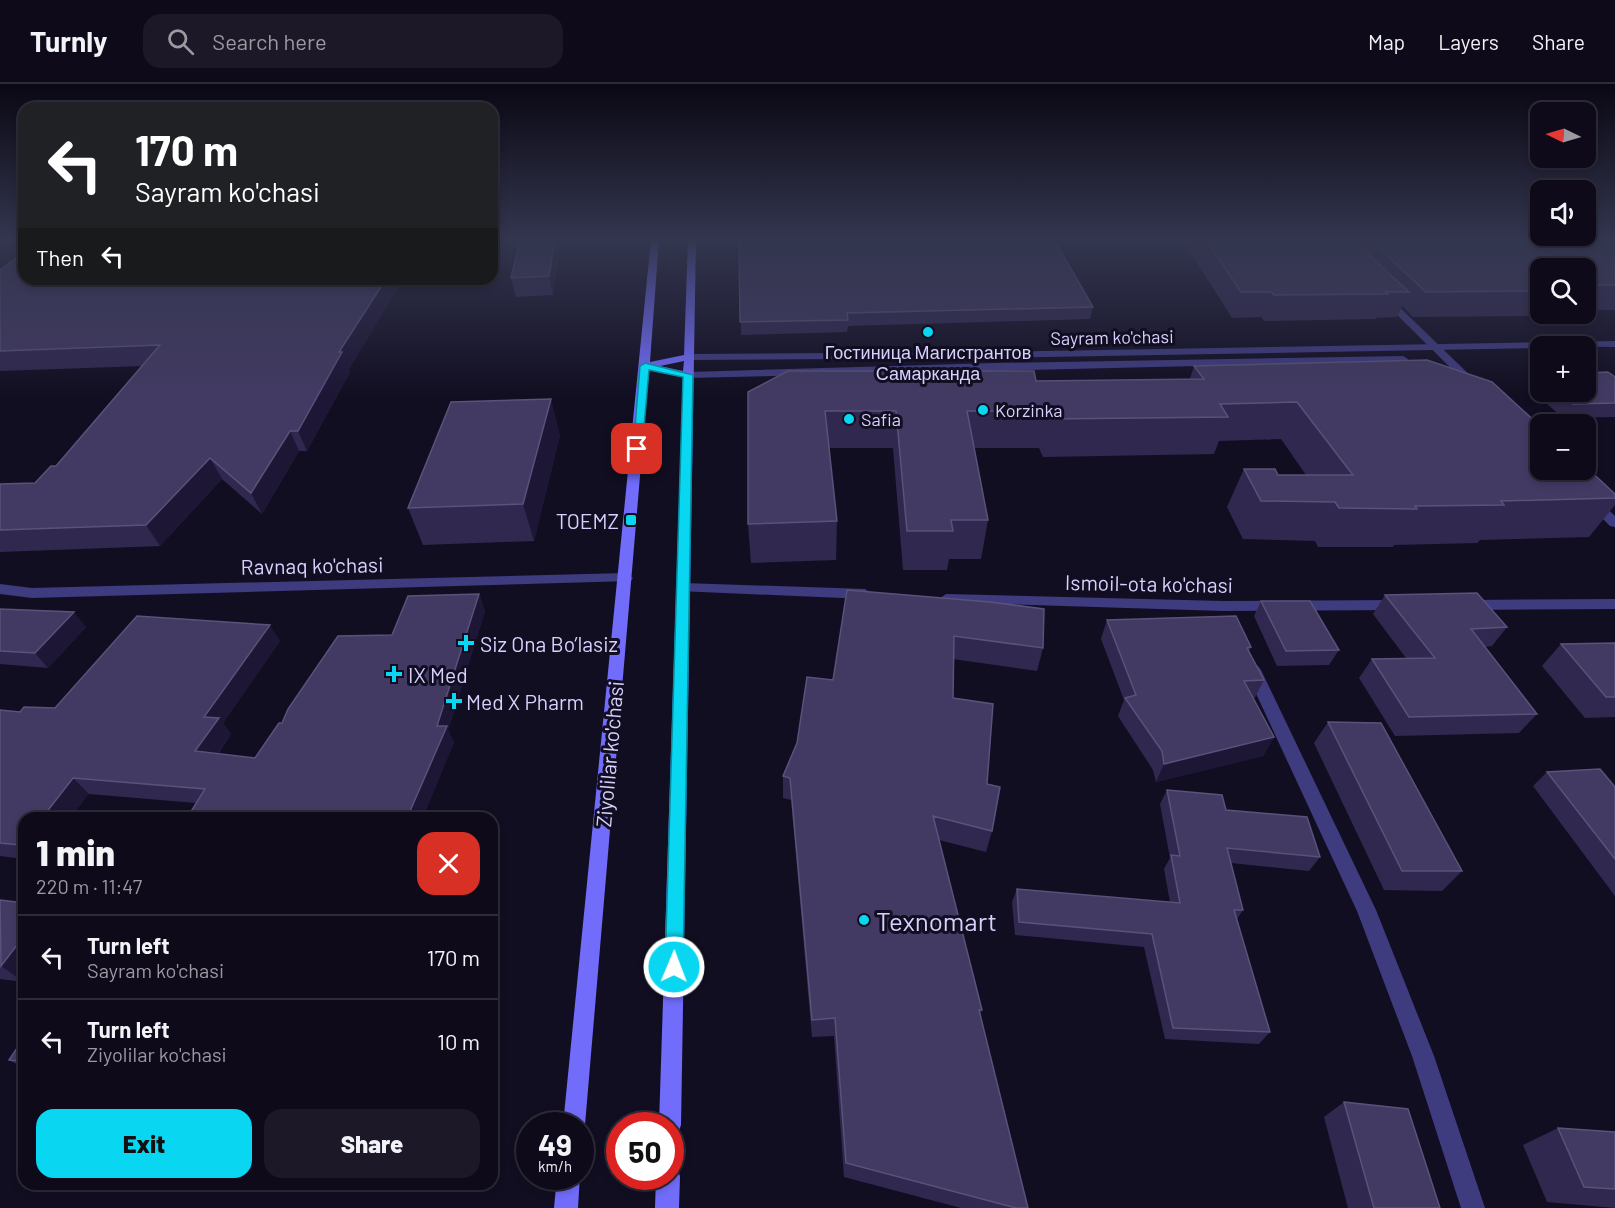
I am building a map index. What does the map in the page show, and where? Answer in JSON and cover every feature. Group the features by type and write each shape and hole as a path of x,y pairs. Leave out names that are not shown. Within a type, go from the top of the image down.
{"main road":[{"name":"Ziyolilar ko'chasi","path":"575,1112 651,291"},
{"path":"670,1112 691,291"},
{"name":"Sayram ko'chasi","path":"645,366 689,357"},
{"name":"Sayram ko'chasi","path":"645,366 688,375"},
{"path":"566,1208 567,1190"},
{"path":"668,1190 668,1208"}],"street":[{"path":"1378,291 1485,396"},
{"name":"Sayram ko'chasi","path":"689,357 981,356 1615,344"},
{"path":"1596,355 1615,355"},
{"name":"Sayram ko'chasi","path":"688,375 996,366 1530,356"},
{"path":"1584,493 1615,523"},
{"name":"Ravnaq ko'chasi","path":"0,589 44,593 626,578"},
{"path":"683,588 878,595"},
{"name":"Ismoil-ota ko'chasi","path":"933,598 1223,606 1408,605"},
{"path":"1455,605 1615,604"},
{"path":"1223,606 1233,628"},
{"path":"1244,650 1366,910 1423,1056 1473,1208"}],"building":[{"path":"0,291 378,291 339,352 342,352 298,431 290,431 251,493 210,458 146,525 0,530 0,484 35,483 51,466 56,466 160,345 0,351"},
{"path":"740,291 1084,291 1093,307 847,313 848,320 740,322"},
{"path":"1241,291 1409,292 1274,295 1271,292"},
{"path":"1427,360 1492,382 1530,417 1530,480 1596,480 1596,476 1615,494 1615,498 1501,501 1504,505 1415,506 1417,509 1339,508 1335,502 1261,501 1244,469 1275,469 1278,475 1353,475 1297,402 1220,404 1228,417 1051,419 1047,411 967,411 988,520 951,520 953,531 907,531 896,411 825,411 837,521 748,524 748,392 788,371 1034,371 1036,381 1204,379 1194,366"},
{"path":"1608,372 1615,377 1615,403 1573,404 1571,402 1596,402 1596,373"},
{"path":"551,399 523,504 408,508 451,402"},
{"path":"847,590 1044,609 1043,648 954,636 953,698 993,704 987,784 1000,787 992,831 933,816 982,1010 979,1010 1028,1208 1016,1208 846,1163 835,1018 812,1020 790,778 783,776 797,743 807,677 833,680"},
{"path":"1477,593 1507,627 1471,629 1537,714 1409,717 1372,659 1435,658 1385,595"},
{"path":"479,594 437,726 447,726 410,812 191,812 205,789 73,778 47,812 18,812 18,845 0,843 0,710 20,712 24,707 55,708 137,616 270,625 204,717 219,718 195,751 255,758 279,723 282,723 288,709 338,636 392,635 408,596"},
{"path":"1261,601 1310,601 1339,650 1286,651"},
{"path":"0,609 74,612 35,653 0,651"},
{"path":"1236,616 1251,647 1247,648 1264,680 1244,681 1274,737 1164,764 1162,751 1125,698 1136,695 1107,620"},
{"path":"1615,643 1615,697 1606,697 1561,644"},
{"path":"1328,722 1381,723 1462,871 1402,871"},
{"path":"1600,769 1615,787 1615,859 1547,772"},
{"path":"1167,790 1222,795 1226,810 1307,817 1320,857 1227,848 1243,910 1234,910 1270,1032 1173,1028 1152,934 1019,922 1017,889 1180,903 1171,855 1180,856"},
{"path":"0,900 18,902 18,944 1,966"},
{"path":"18,1047 18,1061 9,1060"},
{"path":"1344,1102 1408,1109 1440,1208 1374,1208"},
{"path":"1558,1128 1615,1132 1615,1189 1584,1187"}],"place":[{"name":"Гостиница Магистрантов Самарканда","path":"928,332"},
{"name":"Korzinka","path":"983,410"},
{"name":"Safia","path":"849,419"},
{"name":"TOEMZ","path":"631,520"},
{"name":"Siz Ona Bo’lasiz","path":"466,643"},
{"name":"IX Med","path":"394,674"},
{"name":"Med X Pharm","path":"454,701"},
{"name":"Texnomart","path":"864,920"}],"route":[{"path":"637,449 645,366 688,375 674,967"}]}
